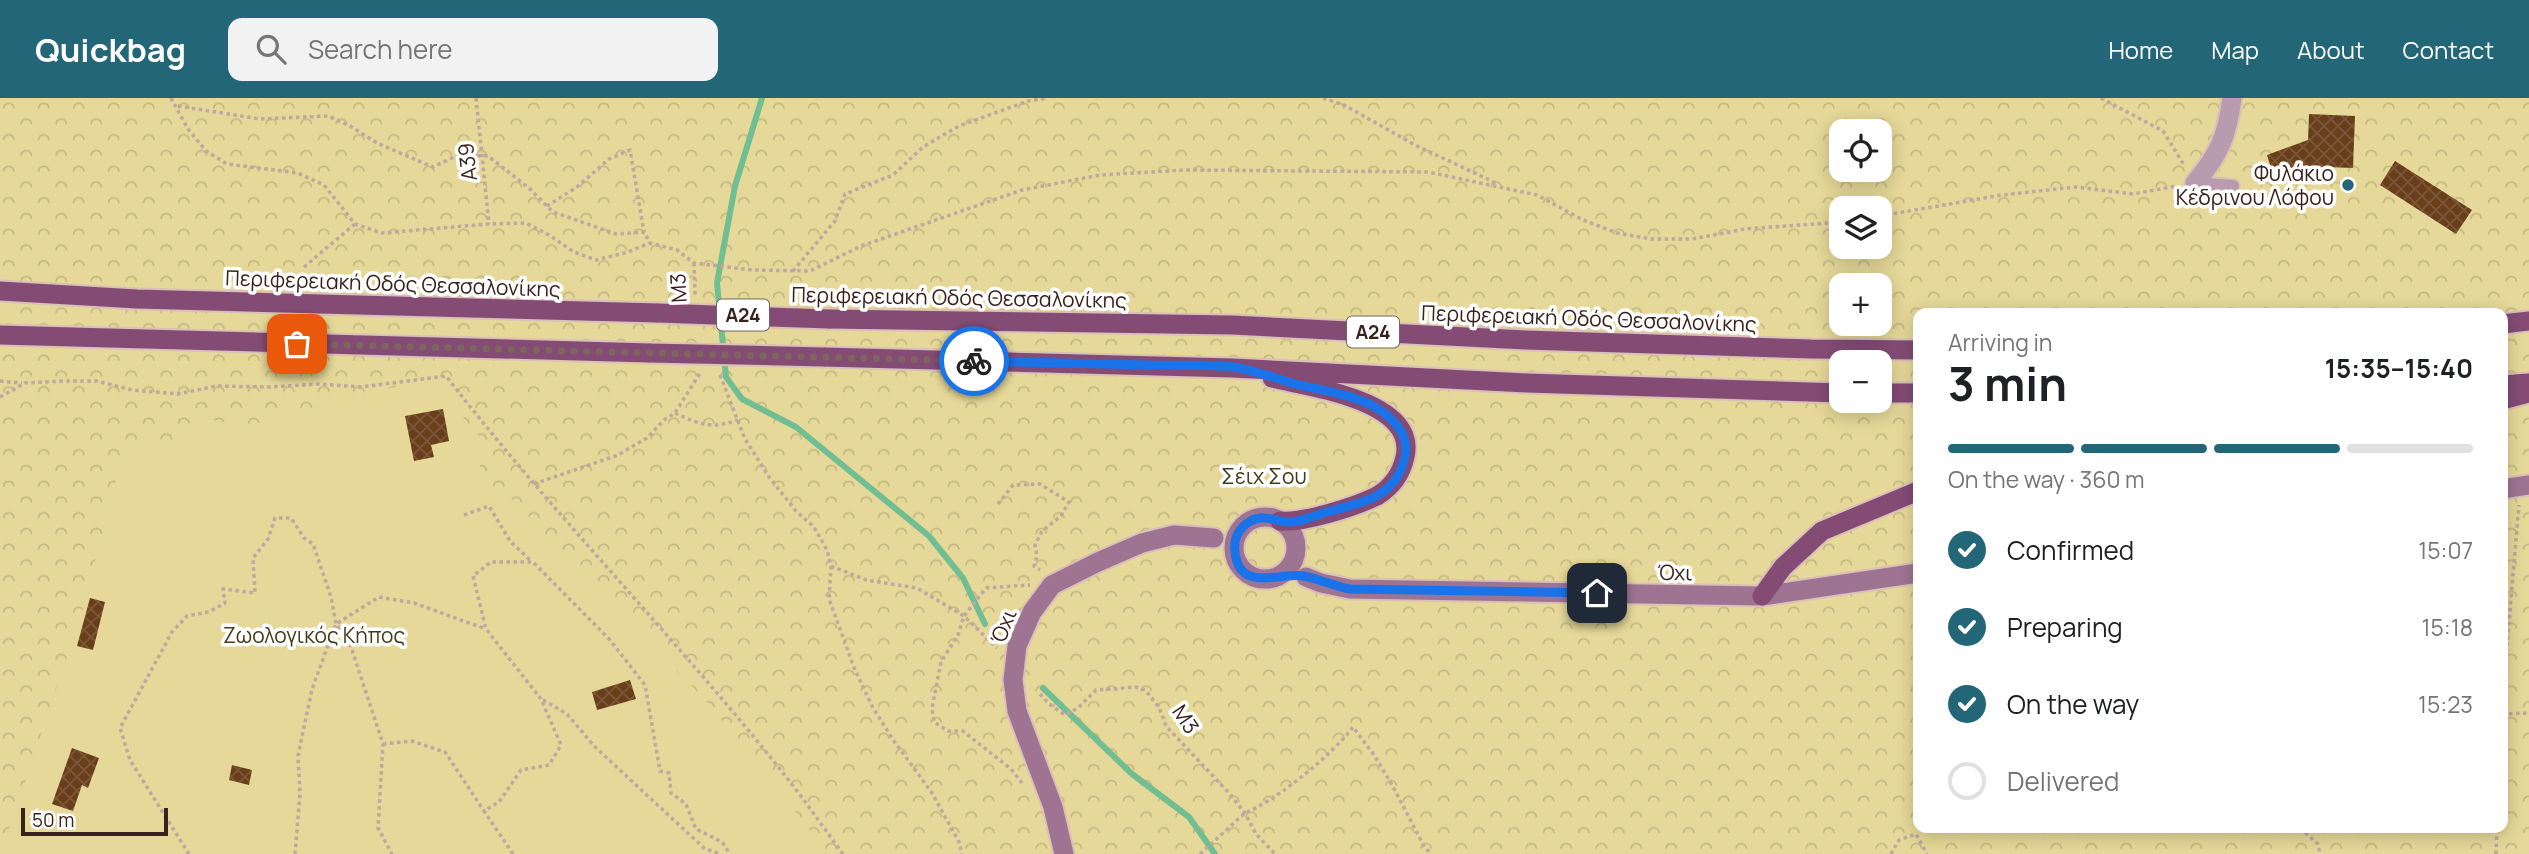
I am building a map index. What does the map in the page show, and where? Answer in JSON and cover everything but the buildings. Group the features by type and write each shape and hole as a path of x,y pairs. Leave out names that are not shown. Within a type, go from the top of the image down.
{"highway":[{"name":"Περιφερειακή Οδός Θεσσαλονίκης","path":"0,290 137,299 829,319 1233,325 1540,341 1913,350"},
{"path":"2508,323 2529,321"},
{"name":"Α24","path":"0,335 1233,368 1527,383 1829,393"},
{"path":"1233,368 1355,398 1384,413 1405,440 1406,455 1403,464 1399,475 1387,490 1352,506 1292,522 1280,521"},
{"path":"2508,385 2529,383"},
{"path":"1892,393 1913,393"},
{"path":"2508,398 2529,393"},
{"path":"1762,596 1783,567 1822,531 1913,493"}],"main road":[{"path":"1235,556 1237,536 1242,527 1260,518 1270,517 1280,521 1293,536 1298,567 1306,577"},
{"name":"Όχι","path":"1063,854 1053,807 1020,720 1014,694 1013,663 1023,629 1052,585 1098,562 1142,543 1174,535 1214,538 1231,534 1242,527"},
{"path":"1214,538 1235,556 1246,573 1266,580 1285,573 1295,556"},
{"name":"Όχι","path":"1276,578 1291,575 1306,577 1350,589 1762,596 1913,573"}],"street":[{"path":"2195,183 2213,161 2228,128 2232,98"}],"lane":[{"path":"2195,183 2233,186"}],"path":[{"path":"172,98 188,129 206,151 227,164 298,173 324,185 355,224 382,233 526,223 574,252 596,260 650,243 644,232 631,150 608,159 577,187 547,206"},
{"name":"Α39","path":"476,98 489,224"},
{"path":"793,271 835,221 845,194 893,175 923,147 959,125 1028,101 1047,98"},
{"path":"1323,98 1344,105 1415,145 1504,187"},
{"path":"1892,214 1945,203 2045,190 2076,187 2133,194 2195,183 2163,131 2101,98"},
{"path":"178,106 260,119 328,116 377,143 433,167 458,155 488,156 529,188 553,212 616,234 644,232"},
{"path":"694,263 752,270 810,271 861,246 1022,190 1100,175 1185,170 1428,172 1537,195 1583,220 1617,233 1651,239 1692,239 1745,229 1829,223"},
{"path":"304,267 355,224"},
{"name":"Μ3","path":"650,243 677,250 694,263 695,301"},
{"path":"534,484 618,455 647,438 664,420 675,413 698,374 706,368"},
{"path":"720,374 745,439 769,477 796,511 814,527 827,550 831,566 830,598 855,670 873,708 932,793 960,842 962,854"},
{"path":"0,381 97,381 132,390 178,394 216,386 318,384 361,387 446,376 494,438 784,774 843,854"},
{"path":"0,397 25,383"},
{"path":"675,413 699,424 718,427 738,420"},
{"path":"2508,642 2514,582 2517,487"},
{"path":"464,515 489,506 510,541 610,640 645,685 660,771 669,773 671,793 686,804 696,828 722,842 730,854"},
{"path":"189,854 130,760 120,728 172,632 187,616 209,612 225,603 223,589 255,593 253,558 268,539 275,518 291,518 304,538 313,544 331,597 336,624 351,646 383,744 378,828 392,854"},
{"path":"484,811 499,802 521,770 550,765 561,745 541,699 486,629 474,576 491,562 533,562"},
{"path":"831,566 866,580 916,588 964,616 1004,655"},
{"path":"295,854 300,794 298,756 312,689 336,624 379,597 414,603 486,629"},
{"name":"Μ3","path":"1040,694 1065,715 1079,708 1096,690 1136,687 1145,690 1159,707 1167,726 1245,813"},
{"path":"541,699 567,714 595,747 704,848 720,854"},
{"path":"2508,714 2529,713"},
{"path":"1200,854 1245,813 1298,779 1341,743 1353,727 1374,755 1431,854"},
{"path":"383,744 412,741 445,752 513,854"},
{"path":"1245,813 1256,834 1275,854"},
{"path":"2306,833 2318,844 2320,854"},
{"path":"2496,854 2497,833"},
{"path":"1891,854 1899,840 1916,834 1927,854"}],"green space":[{"name":"Σέιχ Σου","path":"0,98 2529,98 2529,854 0,854"},
{"name":"Ζωολογικός Κήπος","path":"430,378 488,447 473,483 510,497 707,702 829,854 1,854 84,606 122,455 171,442 196,417 246,426"}],"waterway":[{"path":"762,98 735,186 717,283 726,377 742,399 796,427 929,536 963,578 985,624"},
{"path":"1043,688 1132,774 1189,817 1215,854"}],"way so far":[{"path":"297,344 974,361"}],"place":[{"name":"Φυλάκιο Κέδρινου Λόφου","path":"2348,185"}],"route":[{"path":"974,361 1233,368 1355,398 1384,413 1405,440 1406,455 1394,483 1366,502 1308,518 1292,522 1270,517 1250,521 1242,527 1234,546 1239,566 1255,578 1266,580 1291,575 1350,589 1597,593"}]}
